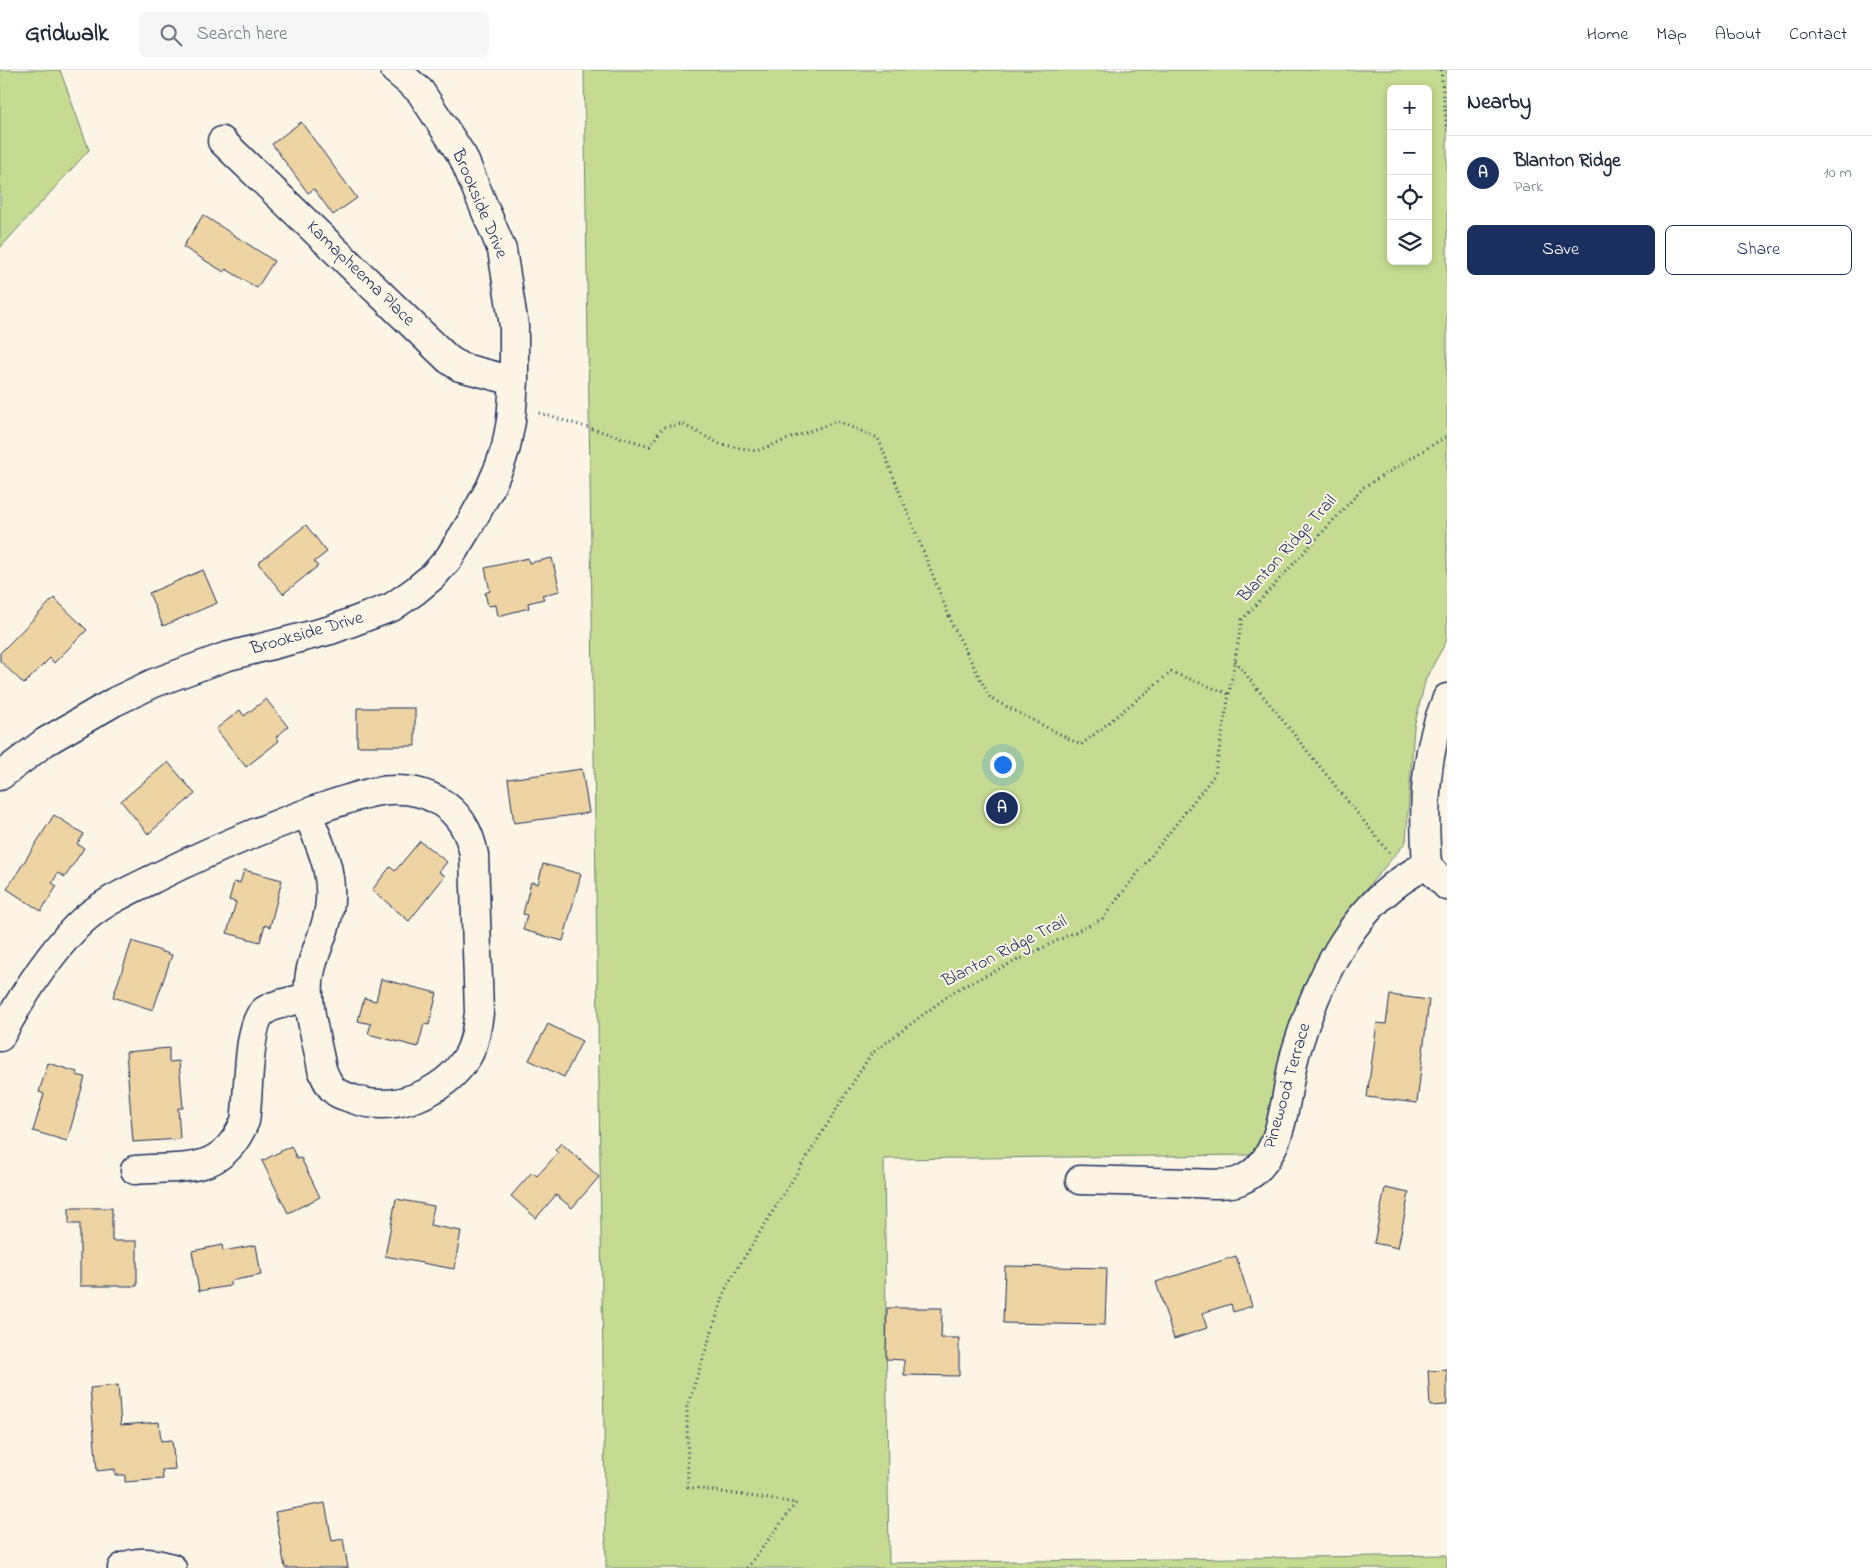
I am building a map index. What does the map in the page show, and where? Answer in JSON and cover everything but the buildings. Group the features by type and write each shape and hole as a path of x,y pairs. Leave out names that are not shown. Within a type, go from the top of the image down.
{"street":[{"name":"Brookside Drive","path":"0,776 45,742 114,702 154,683 225,657 331,630 392,607 433,576 449,558 490,488 506,447 513,393 514,326 502,250 463,157 420,91 395,70"},
{"name":"Kamapheema Place","path":"222,141 448,359 513,393"},
{"path":"1447,698 1438,719 1430,752 1424,826 1417,870 1447,886"},
{"path":"0,1037 18,1004 57,949 77,926 113,898 219,847 307,813 360,795 396,791 416,793 449,806 469,833 474,855 479,1004 477,1029 468,1056 449,1078 420,1096 392,1104 360,1102 335,1091 326,1079 322,1069 309,997 311,969 327,922 330,896 328,866 307,813"},
{"name":"Pinewood Terrace","path":"1080,1180 1214,1183 1237,1182 1254,1174 1265,1162 1275,1144 1284,1112 1296,1050 1309,1012 1330,964 1354,924 1384,892 1417,870"},
{"path":"134,1170 199,1165 219,1158 228,1150 240,1134 245,1121 253,1036 259,1016 270,1008 309,997"},
{"path":"122,1568 140,1563 157,1564 172,1568"}],"path":[{"path":"1441,70 1447,130"},
{"path":"513,393 650,446 663,427 682,424 720,444 756,451 837,421 878,438 953,626 990,698 1081,745 1172,672 1229,694"},
{"name":"Blanton Ridge Trail","path":"747,1568 796,1503 688,1487 686,1407 727,1285 871,1054 956,990 1102,919 1215,774 1242,620 1364,487 1447,436"},
{"path":"1235,661 1417,870"}],"green space":[{"path":"0,70 60,70 89,150 0,248"},
{"path":"584,70 1447,70 1447,640 1426,678 1414,727 1406,842 1361,895 1298,1001 1280,1052 1270,1129 1255,1155 884,1159 889,1563 1447,1555 1447,1568 606,1568"}],"place":[{"name":"Blanton Ridge","path":"1002,808"}]}
